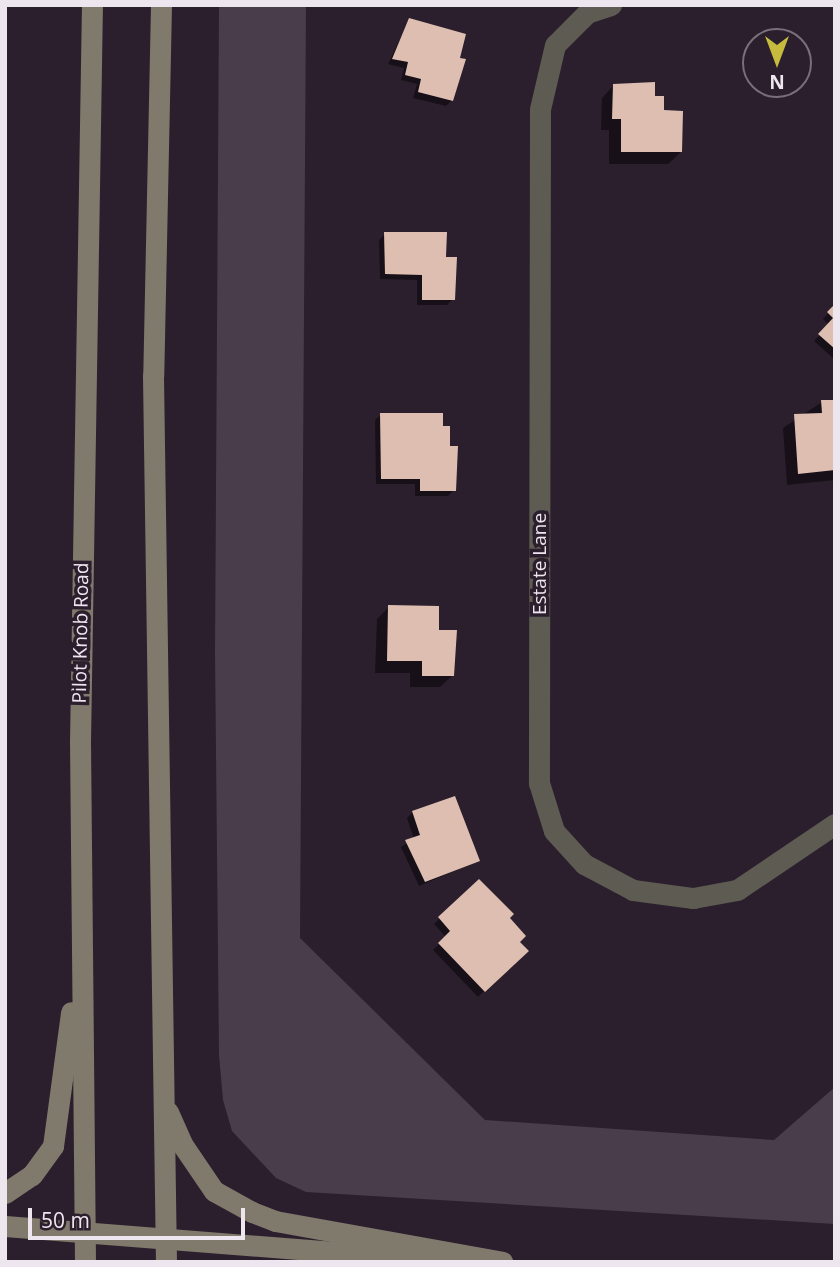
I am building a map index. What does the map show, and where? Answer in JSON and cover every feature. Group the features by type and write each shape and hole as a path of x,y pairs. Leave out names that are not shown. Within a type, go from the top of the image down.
{"main road":[{"name":"Pilot Knob Road","path":"85,1262 82,919 84,390 92,5"},
{"path":"161,5 153,376 166,1262"},
{"path":"5,1193 32,1175 53,1146 82,919"},
{"path":"165,1107 182,1144 214,1191 252,1212 275,1221 502,1262"},
{"path":"5,1226 459,1262"}],"street":[{"name":"Estate Lane","path":"611,5 587,13 555,44 541,109 539,783 554,831 584,864 633,890 693,898 737,890 835,824"}],"shaded area":[{"path":"219,5 306,5 300,938 485,1120 774,1140 835,1087 835,1224 306,1192 276,1178 232,1131 223,1100 219,1055 215,652"}],"building":[{"path":"409,18 466,34 460,58 466,59 453,101 418,92 421,79 405,75 408,62 392,59"},
{"path":"655,82 655,96 664,96 664,110 683,111 682,152 621,152 621,119 612,119 613,84"},
{"path":"384,232 447,232 446,257 457,257 455,300 422,300 422,275 385,274"},
{"path":"835,304 835,349 818,334 833,318 827,312"},
{"path":"821,400 835,400 835,470 798,474 794,414 822,413"},
{"path":"380,413 443,413 443,426 450,426 450,446 458,446 456,491 420,491 420,479 381,479"},
{"path":"388,605 439,606 439,630 457,630 454,676 422,676 422,661 387,661"},
{"path":"455,796 480,861 425,882 405,840 420,835 412,811"},
{"path":"479,879 514,914 510,918 526,936 520,942 529,951 485,992 438,943 450,931 438,917"}]}
